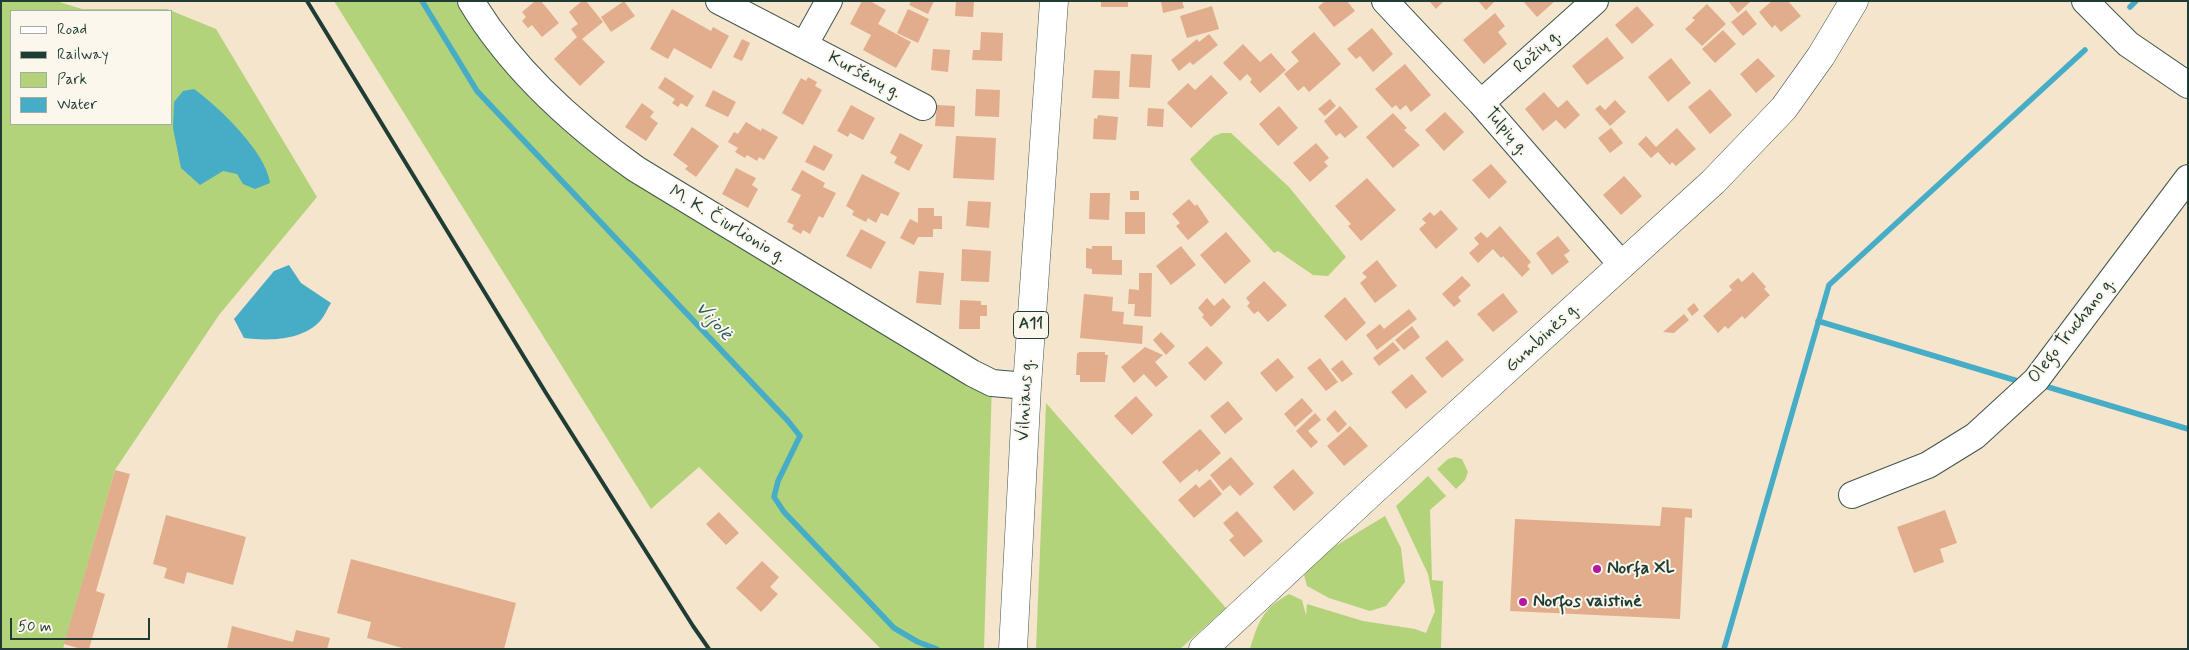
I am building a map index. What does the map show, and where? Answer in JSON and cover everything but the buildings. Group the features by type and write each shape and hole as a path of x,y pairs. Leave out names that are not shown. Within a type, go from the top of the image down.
{"main road":[{"name":"Vilniaus g.","path":"1013,649 1027,386 1054,1"},
{"name":"Gumbinės g.","path":"1203,649 1713,182 1784,108 1821,56 1854,1"}],"street":[{"name":"Kuršėnų g.","path":"719,1 923,107"},
{"path":"805,44 829,1"},
{"name":"Tulpių g.","path":"1386,1 1481,103 1622,265"},
{"name":"Rožių g.","path":"1481,103 1595,1"},
{"path":"2085,1 2128,44 2188,85"},
{"name":"M. K. Čiurlionio g.","path":"474,2 508,51 544,91 594,138 636,169 972,374 992,383 1027,386"},
{"name":"Olego Truchano g.","path":"1852,495 1928,465 1974,436 2036,380 2188,178"}],"green space":[{"path":"1,1 56,1 82,9 169,10 10,10 10,125 172,125 172,11 216,29 317,197 219,315 115,470 63,649 1,649"},
{"path":"334,1 471,1 572,119 992,383 984,649 881,649 699,467 651,509"},
{"path":"1222,133 1231,133 1289,187 1346,257 1328,276 1313,275 1278,251 1274,253 1194,165 1190,159 1214,136"},
{"path":"1046,403 1226,608 1180,649 1036,649"},
{"path":"1455,457 1462,459 1468,472 1465,480 1456,489 1437,469 1448,459"},
{"path":"1428,476 1446,496 1430,510 1432,580 1443,581 1441,649 1250,649 1259,623 1267,610 1289,594 1302,600 1306,615 1307,604 1363,621 1415,629 1426,633 1435,611 1428,574 1396,506"},
{"path":"1385,516 1401,548 1405,582 1386,606 1370,611 1329,598 1307,586 1304,575 1332,548"}],"water":[{"path":"194,89 228,118 251,144 267,171 270,183 255,189 243,184 237,174 223,171 200,185 181,168 173,128 174,102 183,91"},
{"path":"289,265 301,283 331,303 324,316 314,327 295,336 274,339 244,338 234,319 274,271"}],"waterway":[{"name":"Vijolė","path":"422,1 477,91 800,436 778,481 774,497 784,512 894,628 918,642 937,649"},
{"path":"2130,7 2136,1"},
{"path":"1724,649 1829,285 2085,50"},
{"path":"1818,321 2021,382"},
{"path":"2048,387 2188,429"}],"railway":[{"path":"307,1 546,393 709,649"}],"place":[{"name":"Norfa XL","path":"1597,569"},
{"name":"Norfos vaistinė","path":"1523,602"}]}
